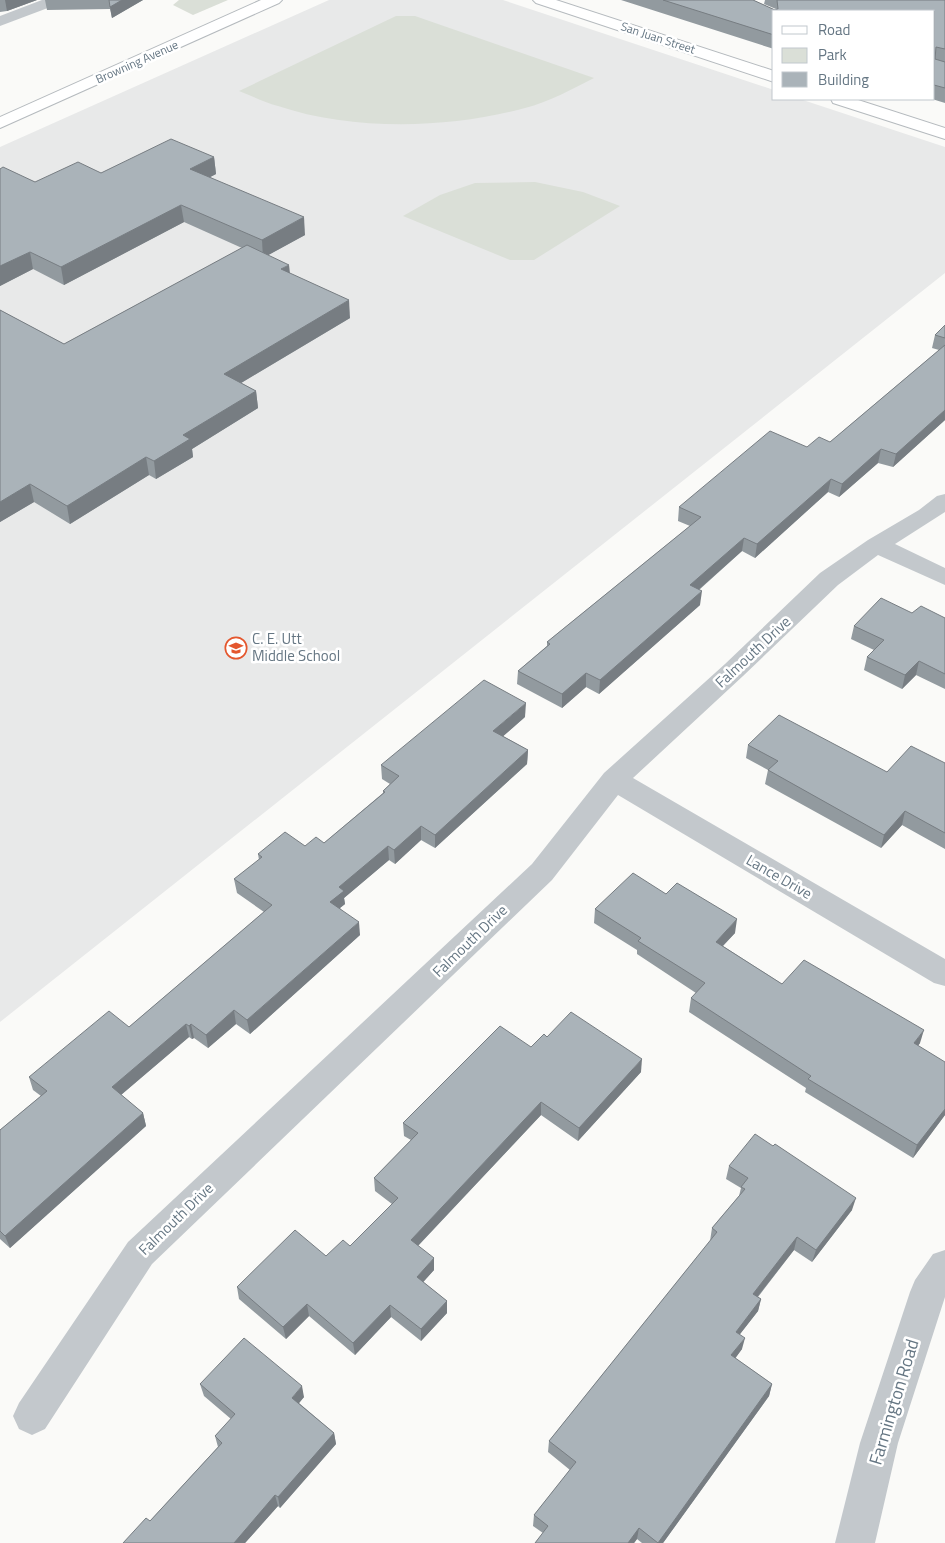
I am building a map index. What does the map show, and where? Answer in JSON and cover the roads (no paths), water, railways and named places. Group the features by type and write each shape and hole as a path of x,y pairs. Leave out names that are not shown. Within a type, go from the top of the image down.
{"main road":[{"name":"Browning Avenue","path":"0,123 274,0"},
{"name":"San Juan Street","path":"541,0 772,76"},
{"path":"842,100 945,134"}],"street":[{"path":"0,21 56,0"},
{"name":"Falmouth Drive","path":"32,1416 140,1253 542,872 614,780 734,670 829,579 876,545 945,501"},
{"path":"876,545 945,577"},
{"name":"Lance Drive","path":"614,780 945,974"},
{"name":"Farmington Road","path":"855,1543 886,1424 928,1292 945,1266"}],"place":[{"name":"C. E. Utt Middle School","path":"236,648"}]}
